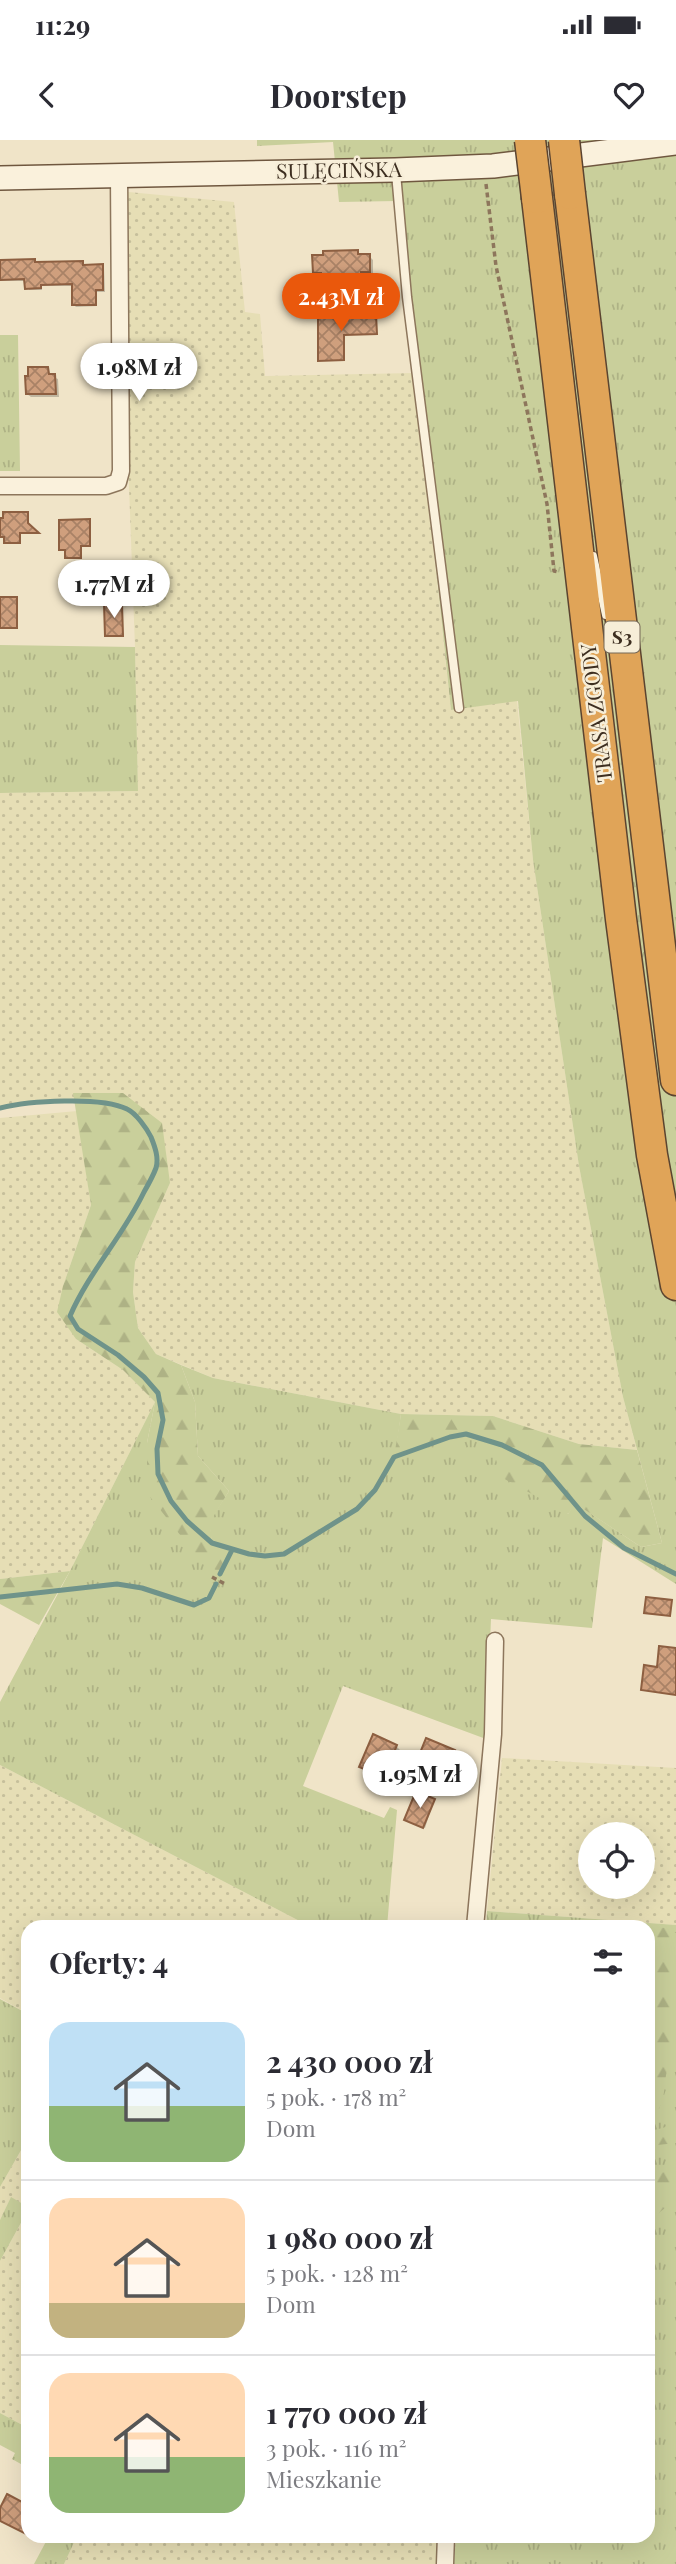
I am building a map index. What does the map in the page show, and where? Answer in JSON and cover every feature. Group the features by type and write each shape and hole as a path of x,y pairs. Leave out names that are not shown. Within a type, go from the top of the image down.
{"highway":[{"name":"TRASA ZGODY","path":"530,140 598,732 652,1155 676,1285"},
{"name":"TRASA ZGODY","path":"564,140 676,1080"}],"street":[{"name":"SULĘCIŃSKA","path":"0,178 493,166 651,144 676,143"},
{"path":"0,486 106,486 118,482 121,471 119,175"},
{"path":"476,1920 493,1734 495,1641"},
{"path":"445,2564 446,2543"}],"lane":[{"path":"395,170 409,310 459,708"},
{"path":"597,431 598,512"},
{"path":"565,434 586,526"},
{"path":"595,552 598,620"},
{"path":"598,578 610,629"},
{"path":"598,634 598,732"},
{"path":"615,654 633,730"}],"path":[{"path":"486,181 496,267 547,504 554,572 558,572"},
{"path":"212,1577 225,1584"}],"shaded area":[{"path":"118,191 234,202 245,312 260,314 265,376 414,373 451,710 517,700 533,860 579,1166 623,1397 637,1450 579,1444 493,1416 401,1414 213,1378 156,1354 138,1328 133,1292 135,1262 170,1183 74,1094 75,1102 19,1103 0,1108 0,793 138,791"},
{"path":"77,1111 91,1205 63,1286 76,1339 123,1370 155,1402 70,1571 0,1579 0,1118"},
{"path":"502,1758 676,1768 676,1925 655,1923 655,1920 608,1920 487,1911"},
{"path":"0,1765 298,1920 21,1920 21,2010 0,1998"},
{"path":"21,2150 21,2203 11,2198 0,2220 0,2187"},
{"path":"21,2223 21,2424 0,2413 0,2261"},
{"path":"74,2543 439,2543 438,2564 64,2564"}],"green space":[{"path":"257,140 676,140 676,1584 603,1538 592,1628 491,1619 486,1739 343,1686 303,1786 384,1818 390,1807 397,1810 388,1920 298,1920 0,1765 0,1702 155,1402 147,1443 220,1573 232,1550 212,1543 209,1522 229,1491 198,1456 195,1402 181,1365 213,1378 401,1414 395,1457 466,1434 491,1442 568,1514 575,1503 641,1547 662,1543 623,1397 579,1166 533,860 518,701 451,710 397,201 339,202 333,142 257,146"},
{"path":"0,335 18,335 20,471 0,471"},
{"path":"0,645 135,647 138,791 0,793"},
{"path":"73,1093 123,1093 162,1123 170,1183 135,1262 133,1292 138,1328 156,1354 181,1365 195,1402 198,1456 229,1491 210,1522 212,1543 232,1550 220,1574 192,1550 147,1493 147,1443 155,1402 123,1370 76,1339 57,1312 63,1286 91,1205"},
{"path":"401,1414 493,1416 579,1444 637,1450 662,1543 641,1547 576,1504 568,1514 501,1477 491,1442 465,1434 394,1457"},
{"path":"70,1571 39,1625 0,1604 0,1579"},
{"path":"487,1911 608,1920 486,1920"},
{"path":"655,1923 676,1925 676,2564 454,2564 456,2543 655,2543"},
{"path":"655,1927 667,1928 676,1933 676,2067 670,2062 659,2109 655,2108"},
{"path":"0,1999 21,2010 21,2150 0,2187"},
{"path":"676,2124 676,2143 655,2145 655,2130"},
{"path":"676,2169 676,2199 655,2216 655,2174"},
{"path":"11,2197 21,2203 21,2223 0,2261 0,2220"},
{"path":"0,2413 21,2424 21,2464 12,2459 15,2453 0,2445"},
{"path":"45,2543 74,2543 64,2564 34,2564"}],"building":[{"path":"358,250 358,254 370,254 370,272 361,272 361,275 313,273 312,255 323,255 323,251"},
{"path":"35,259 35,262 83,261 83,265 103,264 103,290 96,290 96,305 72,305 72,284 41,285 41,288 25,289 24,279 0,280 0,260"},
{"path":"376,314 377,334 344,335 344,360 318,361 318,315"},
{"path":"28,367 48,367 49,374 55,374 56,394 26,394 25,376 28,376"},
{"path":"3,512 28,512 28,523 39,533 20,533 20,543 4,543 4,537 0,537 0,518 3,518"},
{"path":"90,519 90,546 81,546 81,558 65,558 65,550 59,550 59,520"},
{"path":"0,597 17,597 17,628 0,628"},
{"path":"104,604 122,604 123,636 105,636"},
{"path":"646,1597 672,1600 670,1616 644,1613"},
{"path":"659,1646 676,1648 676,1695 641,1690 644,1665 657,1667"},
{"path":"373,1734 397,1745 384,1777 359,1767"},
{"path":"426,1738 455,1750 446,1769 418,1758"},
{"path":"416,1791 435,1799 423,1828 404,1820"},
{"path":"7,2494 21,2501 21,2532 0,2521 0,2508"}],"waterway":[{"path":"0,1108 28,1103 100,1102 127,1109 151,1137 157,1160 156,1168 136,1208 87,1284 70,1316 78,1329 118,1355 158,1393 163,1420 157,1449 158,1474 171,1501 187,1521 212,1543 249,1554 284,1554 357,1509 375,1490 394,1457 466,1434 502,1445 542,1465 585,1516 624,1548 676,1574"},
{"path":"220,1574 232,1550"},
{"path":"0,1597 117,1584 142,1588 194,1605 209,1598 216,1584"}]}
